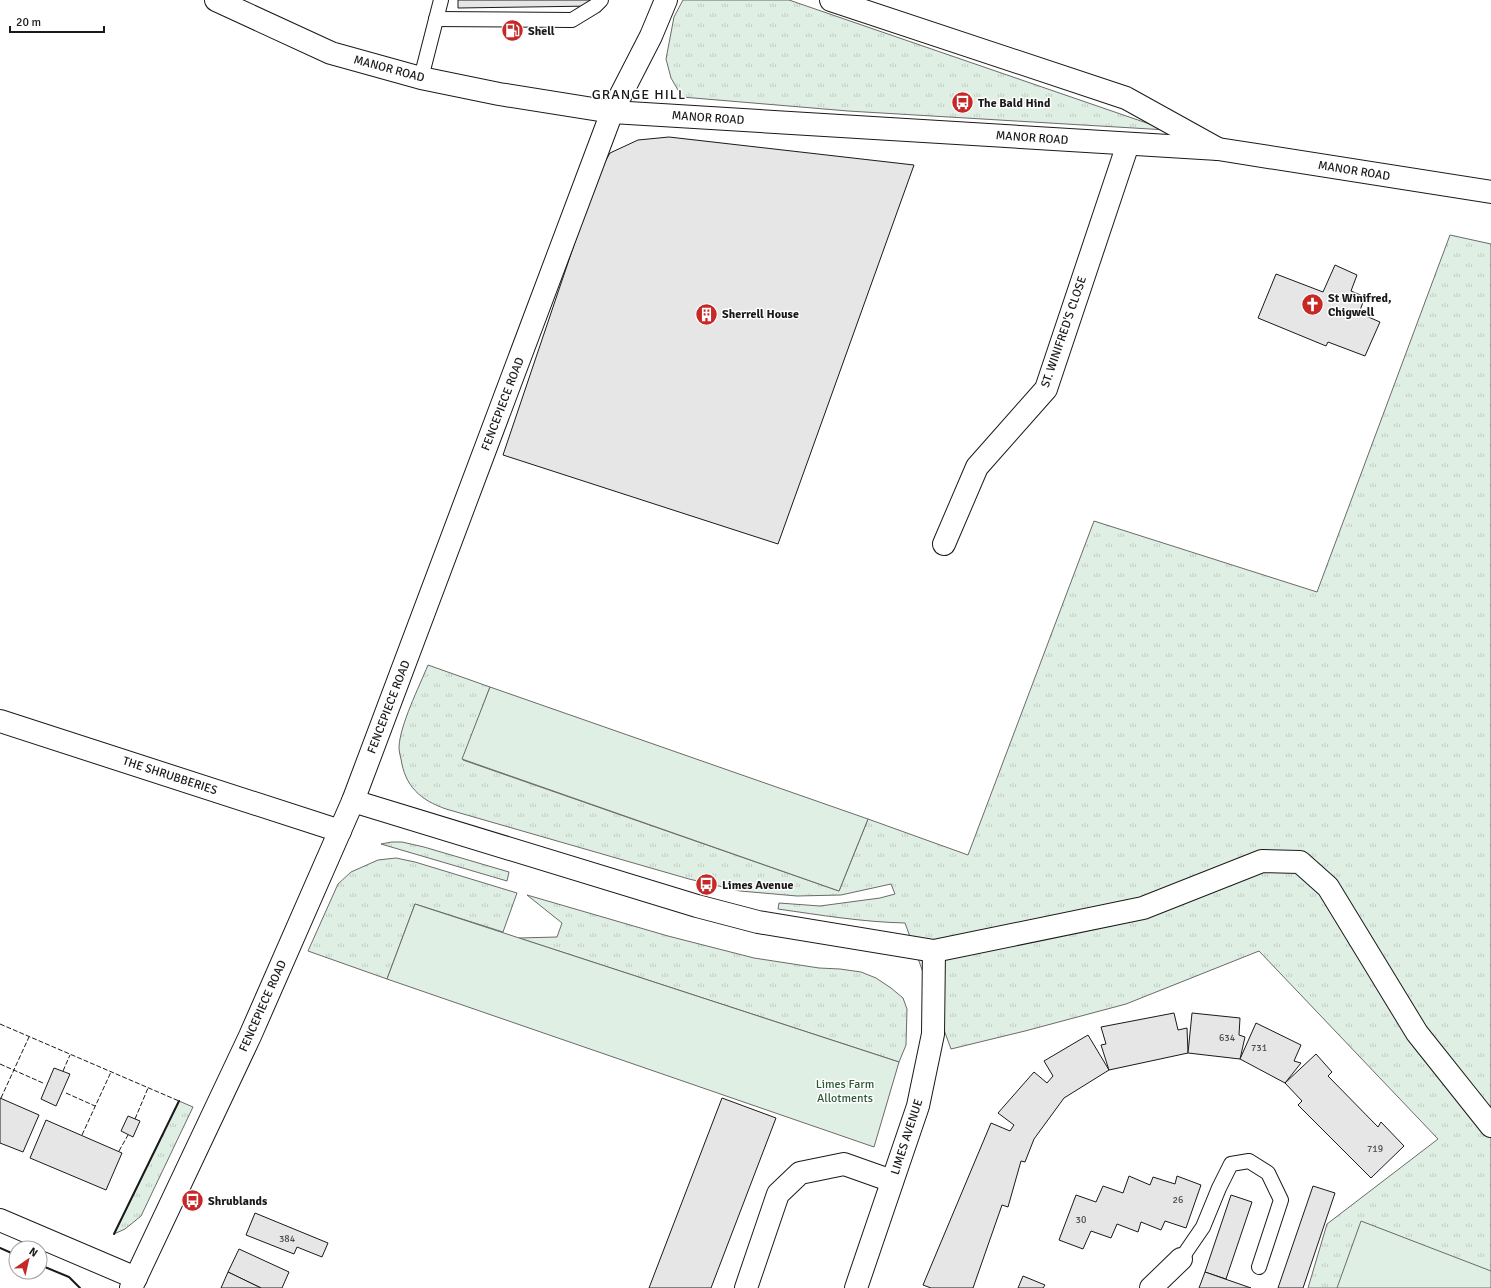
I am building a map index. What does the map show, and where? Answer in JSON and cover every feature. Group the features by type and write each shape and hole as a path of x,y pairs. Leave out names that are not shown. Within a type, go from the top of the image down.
{"street":[{"name":"MANOR ROAD","path":"216,0 331,53 421,78 499,94 612,112 1218,149 1491,192"},
{"name":"FENCEPIECE ROAD","path":"133,1283 250,1036 353,801 612,112 652,36 666,0"},
{"name":"MANOR ROAD","path":"831,0 861,5 1126,98 1218,149"},
{"name":"ST. WINIFRED'S CLOSE","path":"944,544 977,467 1046,389 1128,144"},
{"name":"THE SHRUBBERIES","path":"0,721 340,831"},
{"path":"353,801 697,906 758,922 934,951 1143,908 1262,861 1300,862 1328,887 1417,1033 1491,1126"},
{"name":"LIMES AVENUE","path":"856,1288 918,1106 933,1034 934,951"},
{"name":"LIMES AVENUE","path":"746,1288 778,1194 800,1173 844,1164 892,1181"},
{"path":"0,1220 133,1283"},
{"path":"1151,1288 1181,1259"}],"lane":[{"path":"421,78 441,0"},
{"path":"436,19 572,20 595,6 601,0"},
{"path":"1181,1259 1203,1226 1231,1164 1249,1161 1268,1173 1281,1200 1259,1268"}],"green space":[{"path":"683,0 789,0 1167,130 848,111 682,97 671,78 666,59 674,17"},
{"path":"1450,235 1491,244 1491,1288 1308,1288 1327,1224 1438,1139 1259,951 1126,1004 951,1049 905,923 857,920 778,909 779,903 820,906 880,898 895,894 891,884 841,895 797,896 740,891 689,879 446,809 421,796 415,791 406,777 399,752 400,738 410,706 428,665 490,687 463,760 839,891 868,819 968,855 1094,521 1317,592"},
{"path":"490,687 868,819 839,891 462,759"},
{"path":"402,842 424,847 509,872 507,881 381,844"},
{"path":"396,858 415,862 517,893 503,932 415,904 387,979 308,951 338,884 351,872 378,860"},
{"path":"527,895 668,936 754,958 819,968 861,972 876,978 903,998 907,1009 906,1045 899,1062 519,938 557,937 562,923"},
{"name":"Limes Farm Allotments","path":"415,904 899,1062 874,1147 387,979"},
{"path":"179,1101 193,1107 141,1216 125,1229 114,1234"},
{"path":"1361,1221 1491,1271 1491,1288 1337,1288"}],"building":[{"path":"458,0 595,0 595,6 458,8"},
{"name":"Sherrell House","path":"669,137 914,165 778,544 503,455 598,174 610,153 638,140"},
{"name":"St Winifred, Chigwell","path":"1335,265 1357,275 1351,291 1365,297 1359,313 1380,322 1365,356 1328,342 1326,346 1258,318 1276,274 1323,292"},
{"path":"1174,1013 1178,1030 1187,1028 1188,1053 1109,1070 1101,1045 1106,1044 1101,1027"},
{"path":"1192,1013 1240,1018 1239,1035 1245,1037 1240,1059 1188,1053"},
{"path":"1256,1023 1301,1045 1294,1061 1301,1063 1285,1083 1240,1059"},
{"path":"1088,1035 1109,1070 1064,1098 1034,1139 1025,1162 1021,1161 1008,1207 1002,1205 973,1288 931,1288 923,1285 991,1123 1010,1131 1014,1125 998,1113 1034,1072 1047,1083 1053,1076 1044,1061"},
{"path":"1316,1054 1332,1072 1328,1076 1378,1127 1381,1122 1404,1146 1371,1178 1298,1105 1302,1101 1285,1083"},
{"path":"54,1068 70,1074 56,1106 41,1099"},
{"path":"0,1098 39,1115 23,1152 0,1143"},
{"path":"722,1098 776,1118 711,1288 649,1288"},
{"path":"128,1116 140,1121 133,1137 121,1131"},
{"path":"46,1120 122,1153 106,1190 30,1158"},
{"path":"1129,1176 1150,1185 1153,1177 1175,1184 1177,1176 1201,1185 1186,1228 1165,1221 1161,1230 1141,1222 1138,1232 1117,1224 1111,1238 1091,1231 1083,1249 1059,1240 1076,1195 1096,1202 1103,1186 1123,1193"},
{"path":"1313,1186 1335,1193 1303,1288 1278,1288"},
{"path":"1231,1195 1252,1202 1226,1279 1205,1272"},
{"path":"255,1213 328,1243 322,1257 297,1247 294,1254 246,1235"},
{"path":"239,1249 289,1272 282,1288 261,1288 228,1272"},
{"path":"228,1272 261,1288 221,1288"},
{"path":"1205,1272 1251,1288 1199,1288"},
{"path":"1023,1276 1045,1285 1043,1288 1018,1288"}],"fence":[{"path":"0,1024 179,1101"},
{"path":"1,1098 29,1037"},
{"path":"63,1071 70,1055"},
{"path":"0,1064 43,1083"},
{"path":"82,1135 111,1072"},
{"path":"135,1119 148,1088"},
{"path":"66,1093 95,1106"},
{"path":"119,1151 128,1135"}],"wall":[{"path":"114,1234 179,1101"},
{"path":"0,1248 8,1252"},
{"path":"48,1268 69,1277 80,1288"}],"place":[{"name":"Shell","path":"512,31"},
{"name":"The Bald Hind","path":"962,103"},
{"name":"St Winifred, Chigwell","path":"1313,305"},
{"name":"Sherrell House","path":"706,314"},
{"name":"Limes Avenue","path":"706,885"},
{"name":"Shrublands","path":"192,1201"}],"district":[{"name":"GRANGE HILL","path":"639,94"}]}
